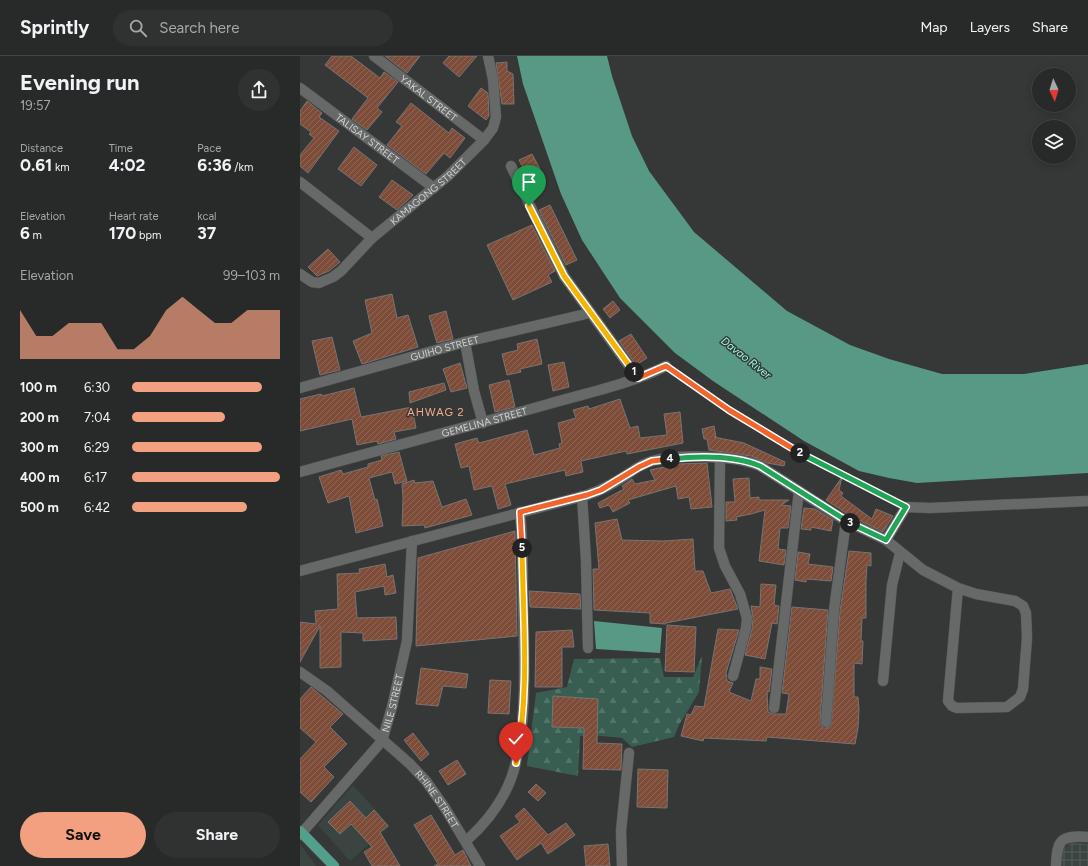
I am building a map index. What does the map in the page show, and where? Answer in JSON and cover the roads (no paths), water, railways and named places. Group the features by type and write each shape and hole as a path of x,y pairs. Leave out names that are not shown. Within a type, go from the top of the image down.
{"main road":[{"path":"301,833 334,866"}],"street":[{"name":"YAKAL STREET","path":"374,56 484,140"},
{"name":"KAMAGONG STREET","path":"300,274 312,282 326,282 341,271 372,238 458,167 484,140 493,128 496,117 493,79 488,56"},
{"name":"TALISAY STREET","path":"300,88 434,188"},
{"path":"511,166 560,270 638,378"},
{"path":"300,182 372,238"},
{"name":"GUIHO STREET","path":"300,388 465,342 590,313"},
{"path":"465,342 474,391 483,423"},
{"name":"GEMELINA STREET","path":"300,472 483,423 638,378 666,366"},
{"path":"300,571 582,496 601,490 639,467 652,461 682,458 720,458 750,462 846,521 886,540 900,553 923,570 958,588 976,594 1015,601 1023,606 1026,613 1027,638 1023,689 1020,697 1007,707 957,708 952,706 948,701 958,588"},
{"path":"720,458 719,548 725,566 740,594 746,618 746,628 733,676"},
{"path":"774,708 799,491"},
{"path":"582,496 586,560 588,648"},
{"path":"886,540 906,507 930,508 1088,501"},
{"path":"466,841 483,825 505,791 516,763 521,738 524,635 520,512"},
{"path":"826,722 834,610 846,521"},
{"name":"NILE STREET","path":"301,833 382,741 396,694 408,641 412,542"},
{"path":"883,682 892,585 900,553"},
{"name":"RHINE STREET","path":"300,672 327,691 382,741 410,764 426,781 466,841 480,866"},
{"path":"622,866 621,831 629,753"},
{"path":"1056,866 1057,846 1060,841 1072,836 1088,837"}],"water":[{"name":"Davao River","path":"517,56 607,56 632,136 649,171 694,232 787,311 850,345 889,359 942,374 1024,374 1088,364 1088,473 917,483 859,471 804,441 713,381 675,353 620,298 582,240 561,194 523,84"},
{"path":"594,621 662,628 660,653 596,649"}],"district":[{"name":"AHWAG 2","path":"436,412"}]}
